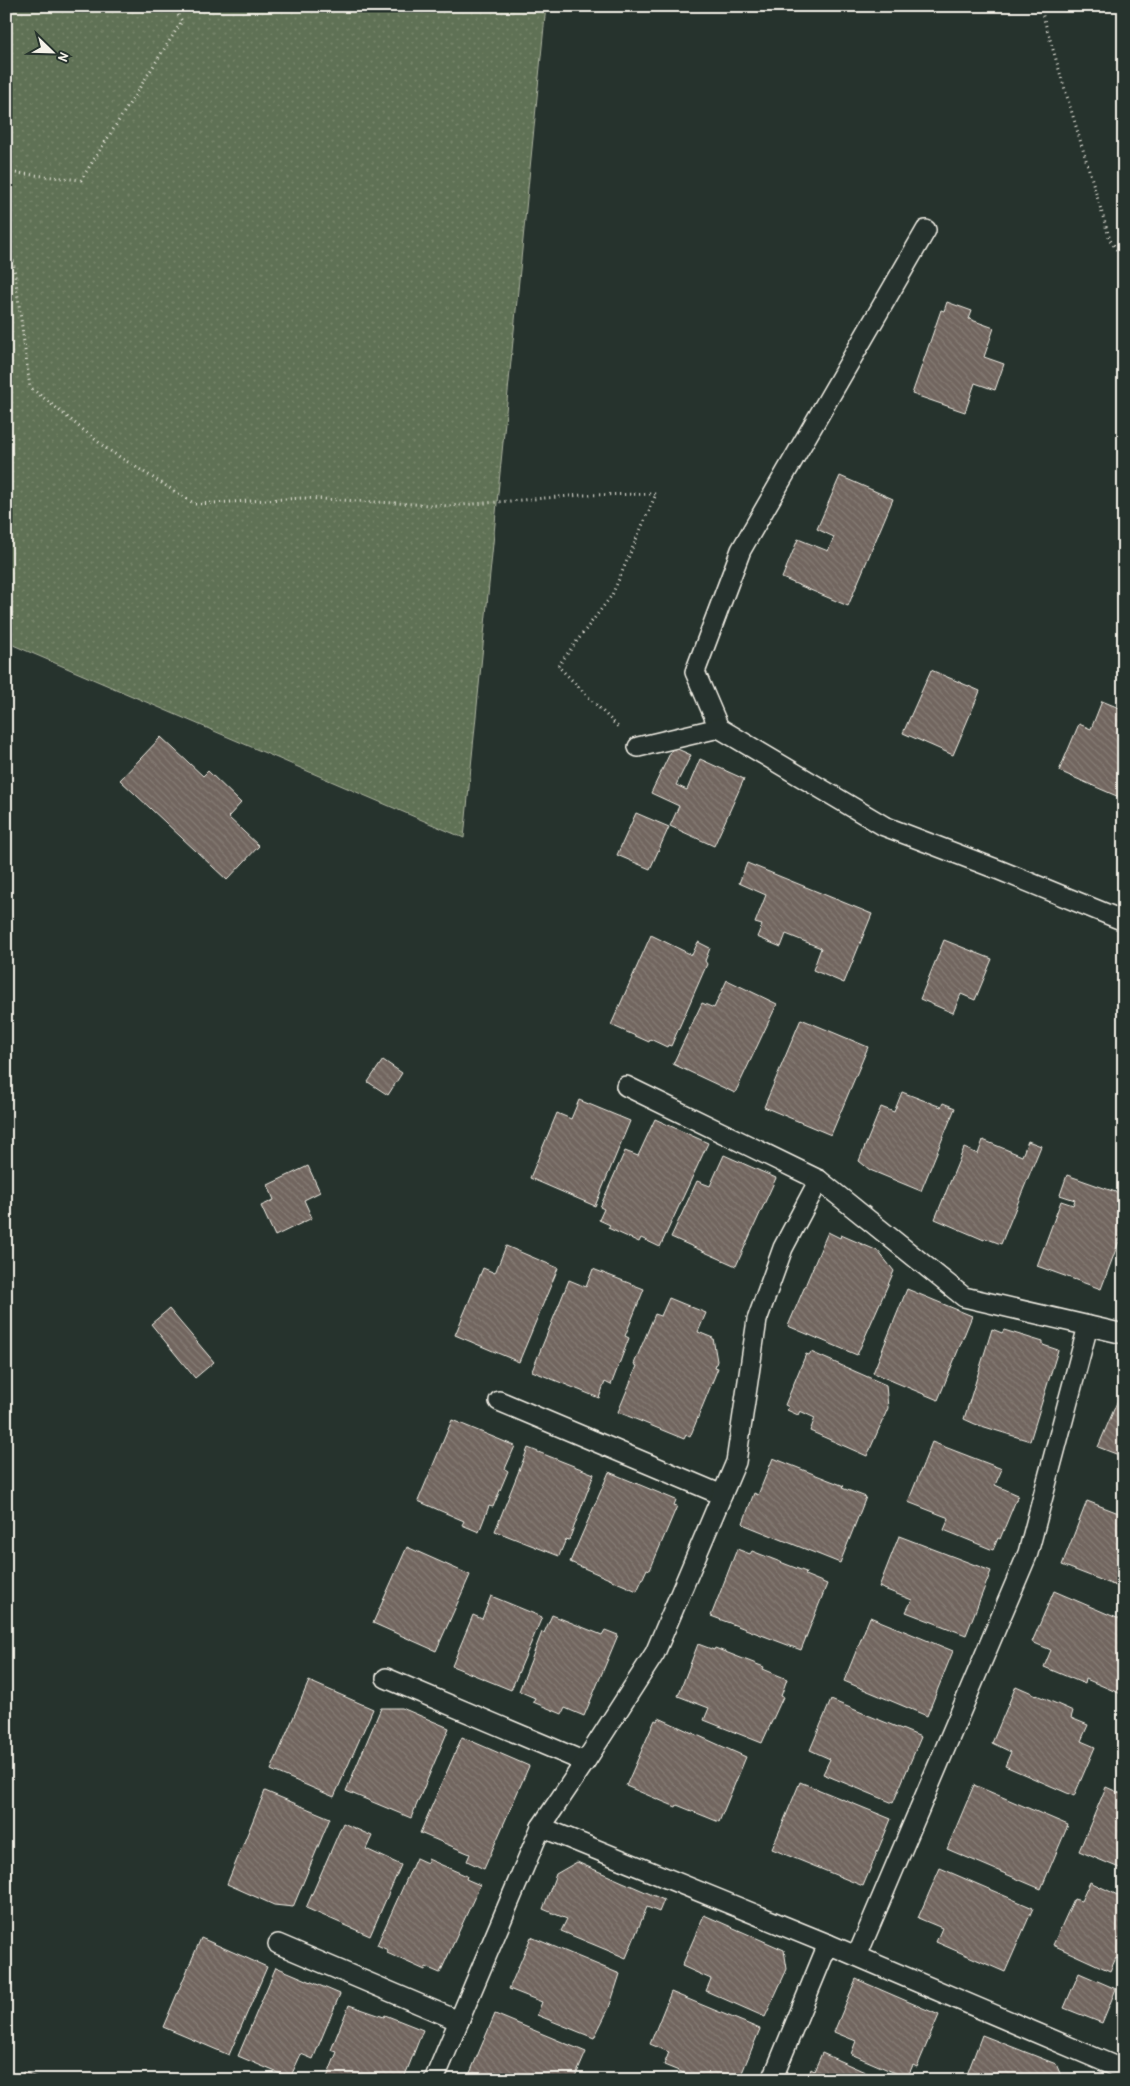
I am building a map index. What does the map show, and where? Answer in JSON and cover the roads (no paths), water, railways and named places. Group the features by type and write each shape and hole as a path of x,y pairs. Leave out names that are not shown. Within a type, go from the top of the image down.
{"lane":[{"path":"926,230 741,550 695,672 719,728 884,826 999,870 1124,922"},
{"path":"638,747 719,728"},
{"path":"626,1086 819,1180 964,1297 1124,1334"},
{"path":"434,2080 542,1827 655,1653 736,1462 757,1320 783,1248 819,1180"},
{"path":"857,1956 1028,1553 1088,1326"},
{"path":"499,1400 722,1495"},
{"path":"386,1678 586,1762"},
{"path":"542,1827 857,1956 1112,2071"},
{"path":"278,1944 459,2021"},
{"path":"772,2080 828,1944"}]}
